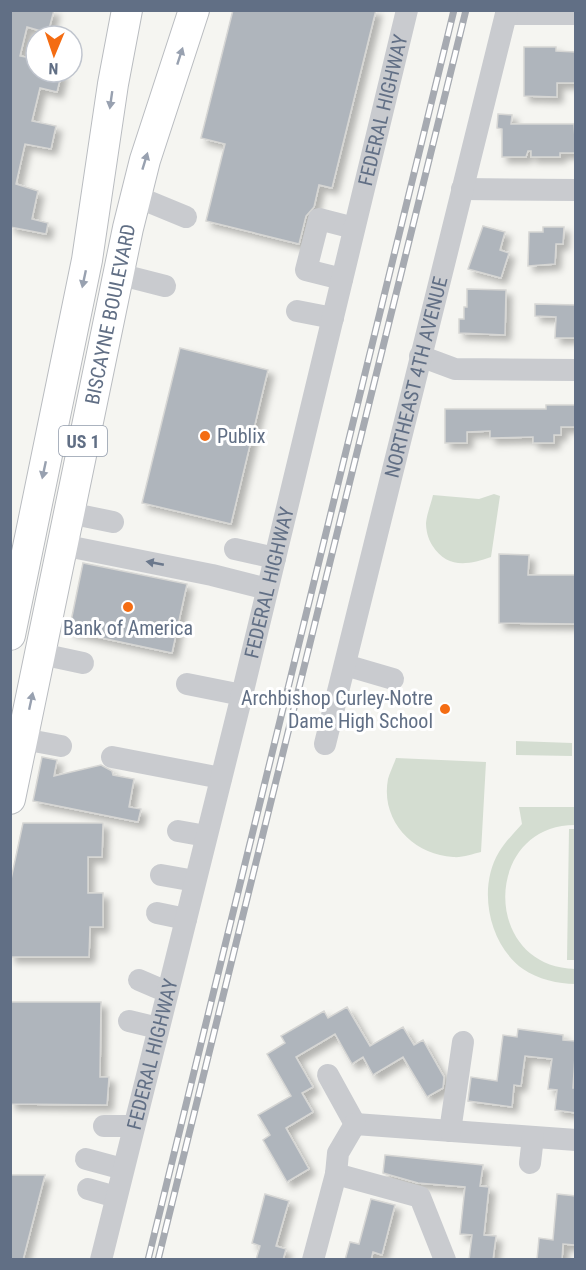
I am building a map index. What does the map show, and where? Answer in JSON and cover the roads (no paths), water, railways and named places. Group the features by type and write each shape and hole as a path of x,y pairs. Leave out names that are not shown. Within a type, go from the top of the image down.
{"main road":[{"name":"BISCAYNE BOULEVARD","path":"10,635 94,221 113,84 127,10"},
{"name":"BISCAYNE BOULEVARD","path":"10,799 135,196 194,10"},
{"path":"94,221 108,266 118,274"}],"street":[{"name":"FEDERAL HIGHWAY","path":"101,1260 242,695 407,10"},
{"path":"506,12 576,14"},
{"name":"NORTHEAST 4TH AVENUE","path":"325,744 506,12"},
{"path":"462,189 576,190"},
{"path":"135,196 186,217"},
{"path":"342,279 306,270 319,219 354,228"},
{"path":"118,274 165,286"},
{"path":"297,311 333,318"},
{"path":"420,356 455,369 576,370"},
{"path":"69,513 113,522"},
{"path":"62,545 212,575 267,589"},
{"path":"235,549 275,558"},
{"path":"41,654 83,663"},
{"path":"345,665 393,679"},
{"path":"187,684 242,695"},
{"path":"23,739 62,746"},
{"path":"112,757 221,778"},
{"path":"177,831 206,836"},
{"path":"161,875 195,881"},
{"path":"157,913 186,918"},
{"path":"139,980 167,992"},
{"path":"129,1022 159,1028"},
{"path":"450,1131 463,1042"},
{"path":"328,1075 355,1124"},
{"path":"355,1124 576,1140"},
{"path":"313,1260 336,1174 338,1153 355,1124"},
{"path":"104,1126 134,1126"},
{"path":"530,1163 533,1137"},
{"path":"86,1159 123,1169"},
{"path":"336,1174 420,1197 445,1260"},
{"path":"88,1189 116,1197"}],"railway":[{"path":"148,1260 454,10"},
{"path":"158,1260 466,10"}],"place":[{"name":"Publix","path":"205,436"},
{"name":"Bank of America","path":"128,607"},
{"name":"Archbishop Curley-Notre Dame High School","path":"445,709"}]}
